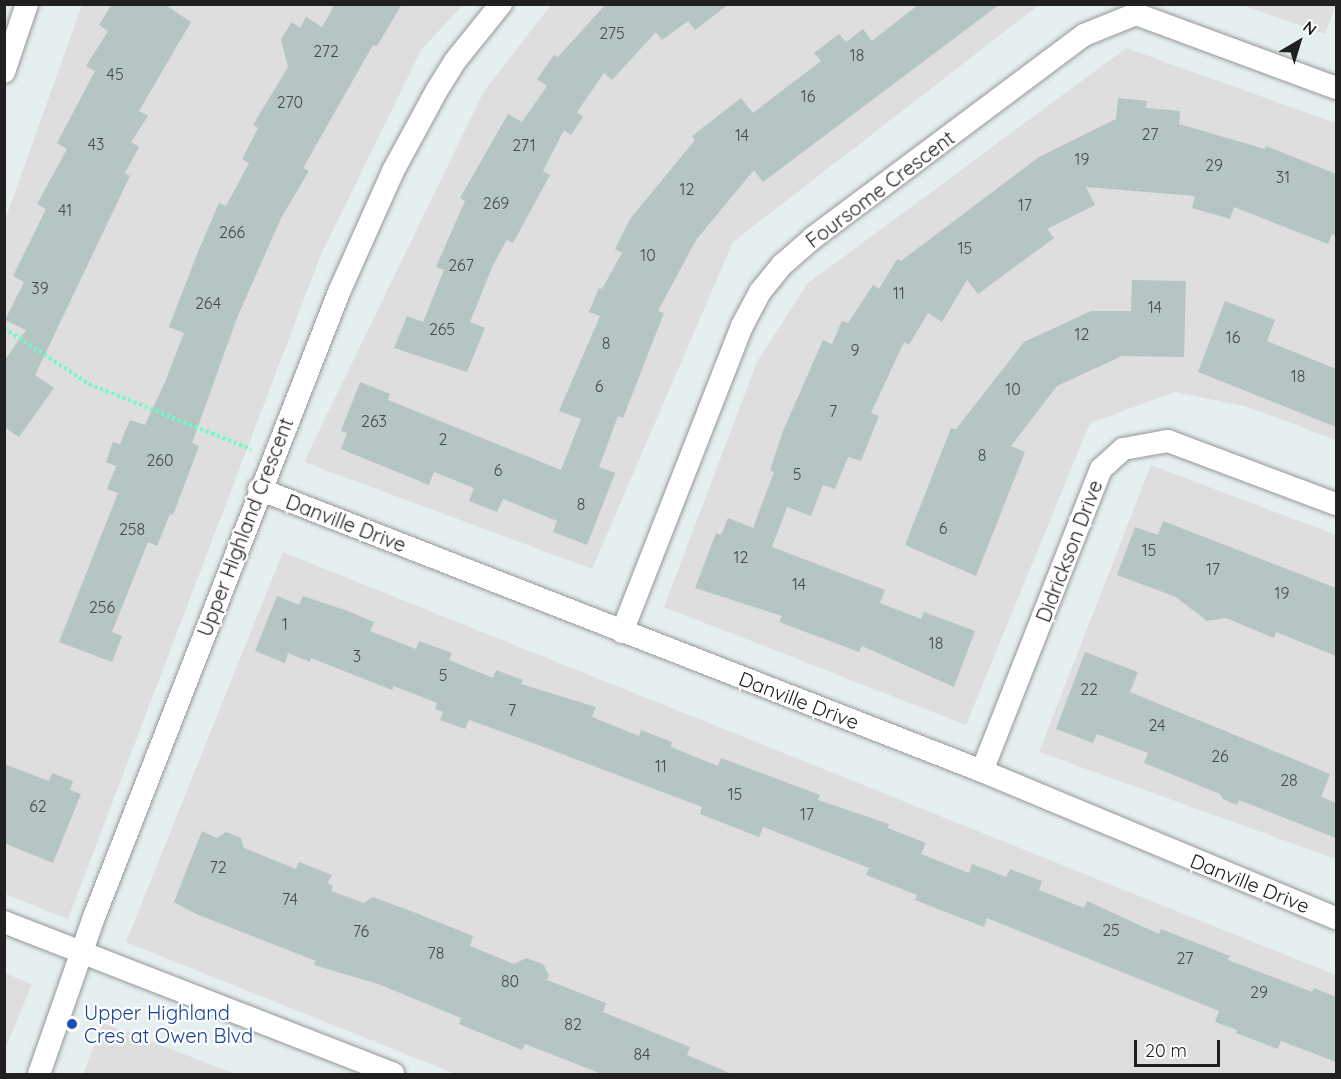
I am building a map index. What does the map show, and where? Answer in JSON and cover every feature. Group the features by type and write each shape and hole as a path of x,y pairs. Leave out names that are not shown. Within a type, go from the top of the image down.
{"street":[{"path":"4,72 27,4"},
{"name":"Upper Highland Crescent","path":"39,1074 80,951 259,489 393,171 455,61 501,4"},
{"name":"Foursome Crescent","path":"622,632 742,326 760,292 782,265 814,237 1083,35 1136,14 1163,22 1336,88"},
{"name":"Didrickson Drive","path":"982,771 1101,469 1123,449 1168,441 1336,504"},
{"name":"Danville Drive","path":"259,489 982,771 1336,918"},
{"path":"4,922 393,1074"}],"path":[{"path":"4,328 89,384 272,457"}],"shaded area":[{"path":"82,5 463,5 421,50 320,257 68,919 5,894 5,220"},
{"path":"551,5 1039,5 733,242 592,569 304,462 484,91"},
{"path":"1242,5 1336,5 1325,34"},
{"path":"1126,48 1336,123 1336,440 1248,407 1175,392 1090,423 966,725 664,607 757,362 807,284"},
{"path":"1151,465 1336,535 1336,859 1039,752"},
{"path":"283,552 1336,975 1336,1074 456,1074 126,942"},
{"path":"5,973 32,984 5,1050"},
{"path":"103,1023 235,1074 83,1074"}],"building":[{"path":"112,4 164,4 191,22 139,111 148,116 131,142 139,147 125,173 130,176 35,375 54,388 19,437 4,427 4,361 26,330 5,320 24,282 13,276 46,209 37,204 67,149 57,143 95,71 86,66 108,31 99,25"},
{"path":"335,4 402,4 377,46 373,45 303,168 309,171 281,218 237,318 192,443 199,446 173,515 170,514 157,546 148,542 112,632 122,636 112,662 59,642 118,493 107,489 116,466 106,462 113,442 120,444 130,420 145,425 165,382 184,333 169,327 197,254 219,203 226,206 249,163 242,159 258,128 253,125 288,67 281,39 292,22 300,28 306,17 322,27"},
{"path":"606,4 729,4 695,30 688,21 662,40 656,32 612,80 604,73 577,112 583,117 571,135 564,130 543,171 550,175 513,243 507,240 493,265 470,322 485,328 467,372 394,348 407,316 423,322 444,270 436,267 465,201 460,198 508,114 522,122 547,86 537,79 554,55 558,57"},
{"path":"919,4 1000,4 763,182 754,170 696,240 658,311 664,313 623,418 618,416 599,467 615,473 587,545 553,532 557,521 503,499 497,512 469,501 474,488 434,472 429,485 341,449 347,433 341,431 360,382 390,394 388,400 561,470 581,419 559,411 600,316 589,312 599,288 602,289 622,253 615,249 630,219 695,140 692,136 741,98 753,113 821,61 814,53 839,34 846,42 863,29 872,41"},
{"path":"1118,98 1147,101 1146,108 1180,111 1179,124 1265,149 1266,146 1336,174 1336,236 1332,234 1328,244 1234,207 1230,219 1192,208 1195,196 1086,187 1095,205 1047,229 1054,238 978,294 967,280 942,322 928,313 909,345 904,342 871,413 879,416 861,461 848,457 835,489 823,485 811,516 787,507 772,547 885,590 880,603 921,619 924,612 975,631 954,687 862,646 859,652 779,622 782,616 695,588 716,533 721,535 728,518 753,528 774,472 770,470 783,431 823,340 832,344 842,321 848,323 873,285 879,289 897,259 901,261 1039,157 1116,119"},
{"path":"1132,280 1186,281 1184,357 1122,356 1057,386 1011,446 1025,452 976,576 905,545 951,428 956,429 1024,342 1091,311 1131,311"},
{"path":"1225,301 1275,320 1267,341 1336,369 1336,427 1198,372"},
{"path":"1163,521 1336,588 1336,656 1276,632 1274,638 1226,618 1207,621 1176,597 1117,575 1135,527 1158,535"},
{"path":"277,596 299,605 303,596 345,610 374,622 370,631 416,649 419,641 452,653 449,660 493,678 496,670 523,680 521,684 596,707 592,717 639,736 641,730 672,742 671,747 718,766 721,758 820,795 818,800 889,824 888,828 926,843 921,854 969,873 972,864 1006,877 1010,869 1042,881 1039,890 1084,908 1087,901 1159,934 1161,929 1230,956 1228,960 1312,992 1314,988 1336,997 1336,1062 1281,1041 1278,1049 1236,1033 1237,1030 1215,1022 1219,1011 987,918 984,927 915,900 917,895 866,875 869,868 763,827 759,837 700,814 702,807 541,746 469,720 465,729 440,720 443,712 435,709 437,703 394,686 392,690 311,658 310,662 288,653 285,663 255,651"},
{"path":"1085,652 1138,672 1130,692 1330,774 1321,797 1336,803 1336,838 1239,800 1237,805 1223,799 1220,794 1144,763 1148,753 1097,734 1093,743 1056,729"},
{"path":"4,764 49,781 52,773 73,781 70,790 81,794 53,863 4,843"},
{"path":"202,831 217,838 226,832 241,838 244,848 296,869 299,862 332,875 328,883 333,886 331,891 364,903 373,897 416,913 473,936 470,946 514,964 526,958 543,964 549,975 547,980 606,1003 603,1012 690,1047 687,1055 732,1074 602,1074 525,1044 522,1050 459,1024 461,1018 378,984 314,965 316,961 196,914 174,902"}],"place":[{"name":"Upper Highland Cres at Owen Blvd","path":"72,1024"}]}
